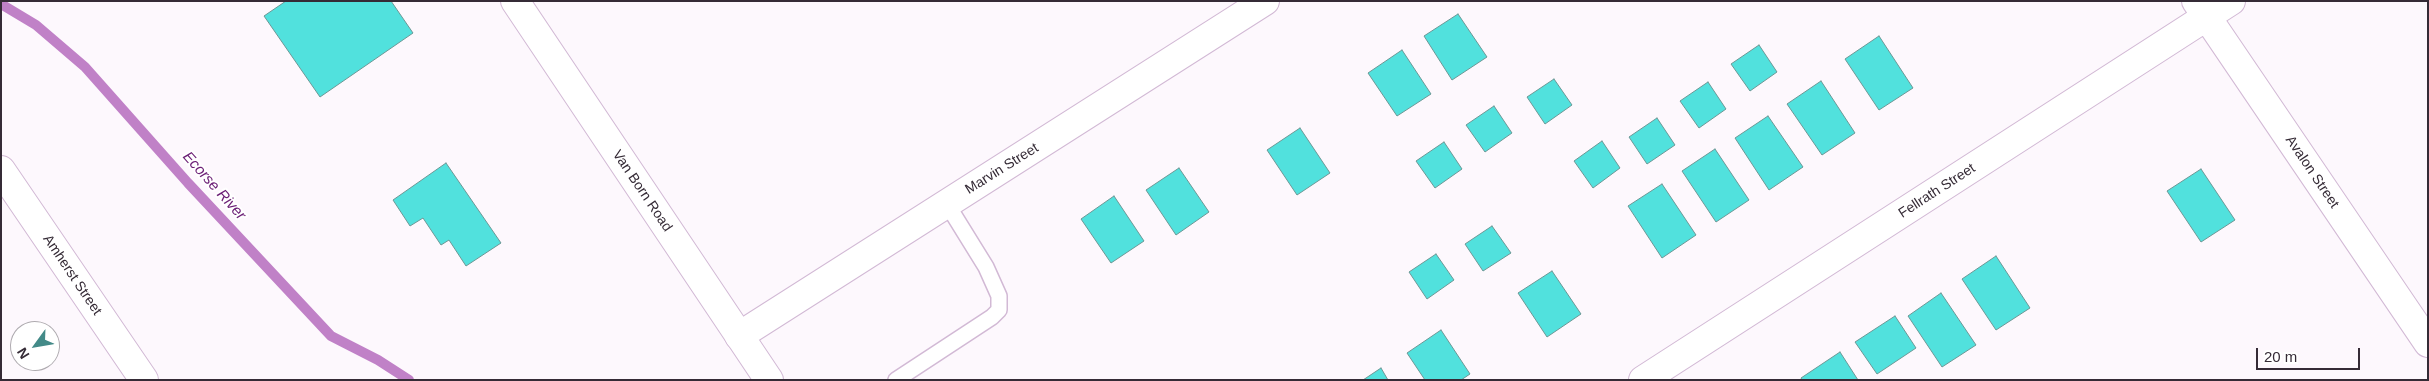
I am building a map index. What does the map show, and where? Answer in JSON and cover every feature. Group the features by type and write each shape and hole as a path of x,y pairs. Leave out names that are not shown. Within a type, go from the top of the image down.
{"street":[{"name":"Van Born Road","path":"515,1 769,380"},
{"name":"Marvin Street","path":"739,336 1265,1"},
{"name":"Fellrath Street","path":"1642,380 2201,9 2231,1"},
{"name":"Avalon Street","path":"2201,9 2428,343"},
{"name":"Amherst Street","path":"1,170 144,380"}],"lane":[{"path":"896,380 992,317 999,310 999,296 986,267 947,204"}],"building":[{"path":"286,1 391,1 413,33 320,97 264,16"},
{"path":"1458,14 1487,57 1452,80 1424,36"},
{"path":"1879,36 1913,88 1879,110 1845,59"},
{"path":"1759,45 1777,72 1750,91 1731,64"},
{"path":"1402,50 1431,94 1397,116 1368,73"},
{"path":"1554,79 1572,105 1545,124 1527,97"},
{"path":"1821,81 1855,133 1822,155 1787,104"},
{"path":"1708,82 1726,109 1699,128 1680,101"},
{"path":"1494,106 1512,133 1485,152 1466,125"},
{"path":"1768,116 1803,167 1769,190 1735,138"},
{"path":"1657,118 1675,145 1647,164 1629,137"},
{"path":"1300,128 1330,173 1297,195 1267,150"},
{"path":"1602,141 1620,168 1593,188 1574,161"},
{"path":"1444,142 1462,169 1435,188 1416,161"},
{"path":"1715,149 1749,200 1716,222 1682,171"},
{"path":"446,163 501,243 466,266 449,240 441,245 423,218 410,226 393,200"},
{"path":"1179,168 1209,212 1176,235 1146,190"},
{"path":"2201,169 2235,220 2201,242 2167,191"},
{"path":"1662,184 1696,235 1662,258 1628,206"},
{"path":"1114,196 1144,241 1111,263 1081,219"},
{"path":"1492,226 1511,253 1483,271 1465,244"},
{"path":"1436,254 1454,280 1427,299 1409,272"},
{"path":"1996,256 2030,308 1996,330 1962,279"},
{"path":"1552,271 1581,314 1547,337 1518,293"},
{"path":"1941,293 1976,345 1942,367 1908,316"},
{"path":"1895,316 1916,348 1877,374 1855,342"},
{"path":"1441,330 1470,374 1461,380 1425,380 1407,353"},
{"path":"1840,352 1858,380 1802,380 1801,378"},
{"path":"1381,368 1388,380 1363,380"}],"waterway":[{"name":"Ecorse River","path":"1,4 36,25 85,67 188,183 331,336 378,360 409,380"}]}
